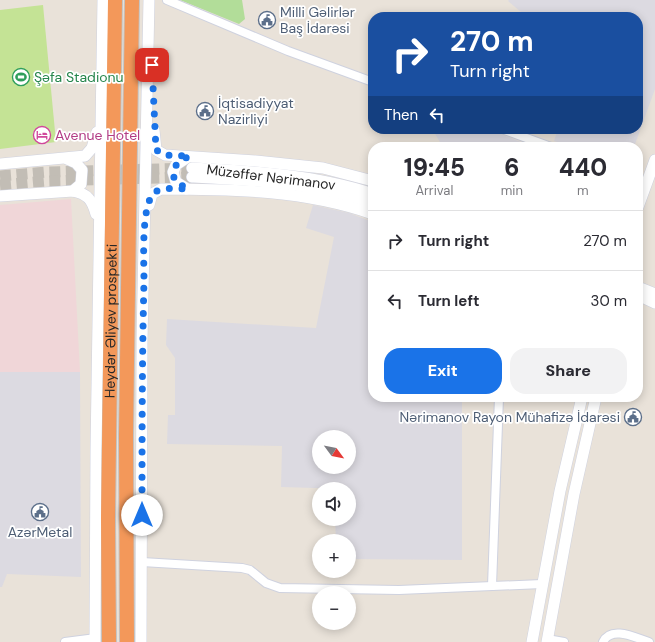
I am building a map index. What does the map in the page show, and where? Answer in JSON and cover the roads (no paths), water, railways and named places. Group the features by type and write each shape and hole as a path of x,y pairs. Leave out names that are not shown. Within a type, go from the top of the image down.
{"highway":[{"name":"Heydər Əliyev prospekti","path":"109,642 108,518 115,0"},
{"name":"Heydər Əliyev prospekti","path":"127,642 126,435 132,0"}],"main road":[{"path":"96,640 102,0"},
{"path":"149,0 155,147 158,153 165,155 323,168 368,180"},
{"path":"141,642 142,341 150,18"},
{"path":"0,164 67,159 85,156 89,153 94,142 101,118"},
{"path":"188,189 176,182 173,172 176,164 180,160 190,156"},
{"path":"67,159 76,163 82,170 81,184 73,191"},
{"path":"643,179 655,160"},
{"name":"Müzəffər Nərimanov","path":"368,192 343,185 251,172 192,172 286,184 339,193 368,202"},
{"path":"145,219 150,198 155,191 160,189 253,191 336,203 368,213"},
{"path":"0,196 73,191 80,192 90,198 99,224"},
{"path":"643,291 654,300"},
{"path":"643,297 654,300"},
{"path":"643,301 654,300"},
{"path":"532,642 560,491 581,402"},
{"path":"547,641 574,494 595,402"},
{"path":"560,491 574,494"}],"street":[{"path":"167,0 288,51 368,80"},
{"path":"516,134 537,142"},
{"path":"492,586 499,402"},
{"path":"142,562 242,568 250,570 266,583 280,588 399,590 542,584"},
{"path":"603,642 610,634 617,633 649,642"},
{"path":"65,642 96,640"},
{"path":"547,641 564,642"}],"tunnel":[{"path":"0,176 48,172 192,168"},
{"path":"0,185 46,181 192,177"}],"place":[{"name":"Milli Gəlirlər Baş İdarəsi","path":"267,20"},
{"name":"Şəfa Stadionu","path":"21,77"},
{"name":"İqtisadiyyat Nazirliyi","path":"205,111"},
{"name":"Avenue Hotel","path":"42,135"},
{"name":"Nərimanov Rayon Mühafizə İdarəsi","path":"633,417"},
{"name":"AzərMetal","path":"40,512"}]}
